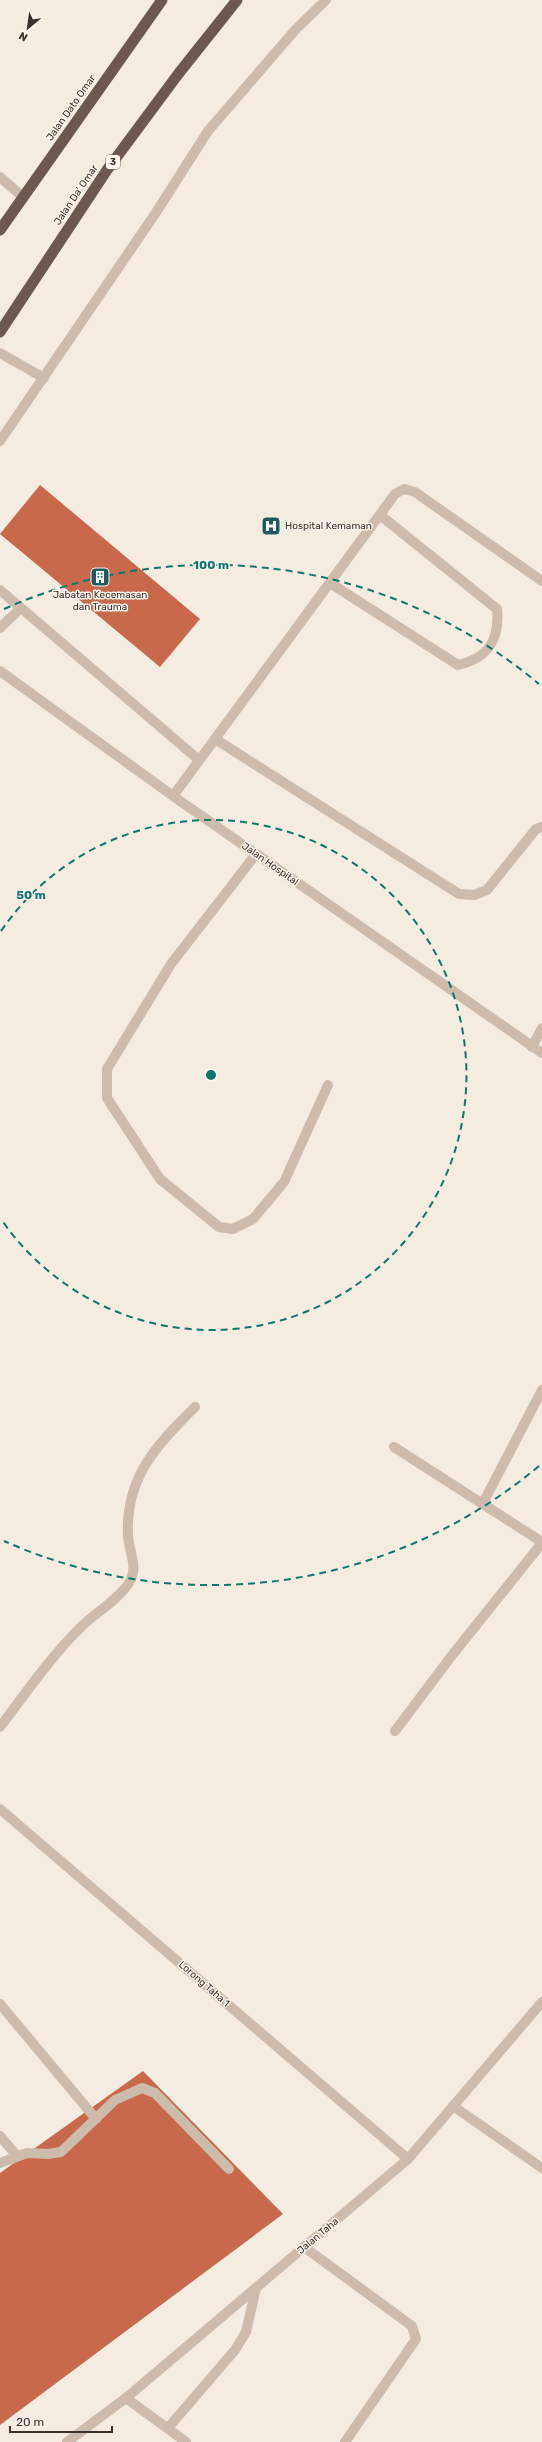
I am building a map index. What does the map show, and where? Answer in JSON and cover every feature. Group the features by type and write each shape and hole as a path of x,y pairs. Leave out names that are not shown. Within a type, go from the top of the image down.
{"highway":[{"name":"Jalan Dato Omar","path":"0,230 162,0"},
{"name":"Jalan Da' Omar","path":"0,332 107,170 179,73 237,0"}],"street":[{"path":"0,441 155,214 208,131 296,28 326,0"},
{"path":"0,177 23,197"},
{"path":"0,353 44,378"},
{"path":"173,796 395,494 404,489 415,492 542,580"},
{"path":"330,583 458,665 474,662 490,647 498,627 497,609 380,515"},
{"path":"0,590 199,760"},
{"path":"0,628 20,608"},
{"name":"Jalan Hospital","path":"0,671 173,796 542,1053"},
{"path":"215,739 460,894 474,895 486,890 536,829 542,826"},
{"path":"256,854 163,977 107,1069 107,1098 160,1179 219,1227 233,1229 253,1219 284,1182 328,1085"},
{"path":"532,1047 542,1028"},
{"path":"483,1503 542,1390"},
{"path":"0,1728 50,1662 82,1626 118,1596 130,1582 134,1569 128,1537 130,1497 158,1444 195,1407"},
{"path":"394,1447 483,1503 542,1543 453,1654 395,1731"},
{"name":"Lorong Taha 1","path":"0,1809 408,2159"},
{"name":"Jalan Taha","path":"67,2442 126,2398 408,2159 542,2002"},
{"path":"0,2004 96,2119"},
{"path":"0,2163 27,2153 48,2154 60,2152 115,2100 142,2088 155,2093 229,2169"},
{"path":"453,2106 542,2168"},
{"path":"0,2136 17,2156"},
{"path":"304,2247 412,2326 415,2332 416,2339 345,2442"},
{"path":"168,2428 235,2350 246,2332 256,2288"},
{"path":"126,2398 186,2442"}],"building":[{"name":"Jabatan Kecemasan dan Trauma","path":"40,485 200,619 160,667 0,534"},
{"path":"143,2071 283,2214 0,2425 0,2173"}],"place":[{"name":"Hospital Kemaman","path":"271,526"},
{"name":"Jabatan Kecemasan dan Trauma","path":"100,577"}]}
